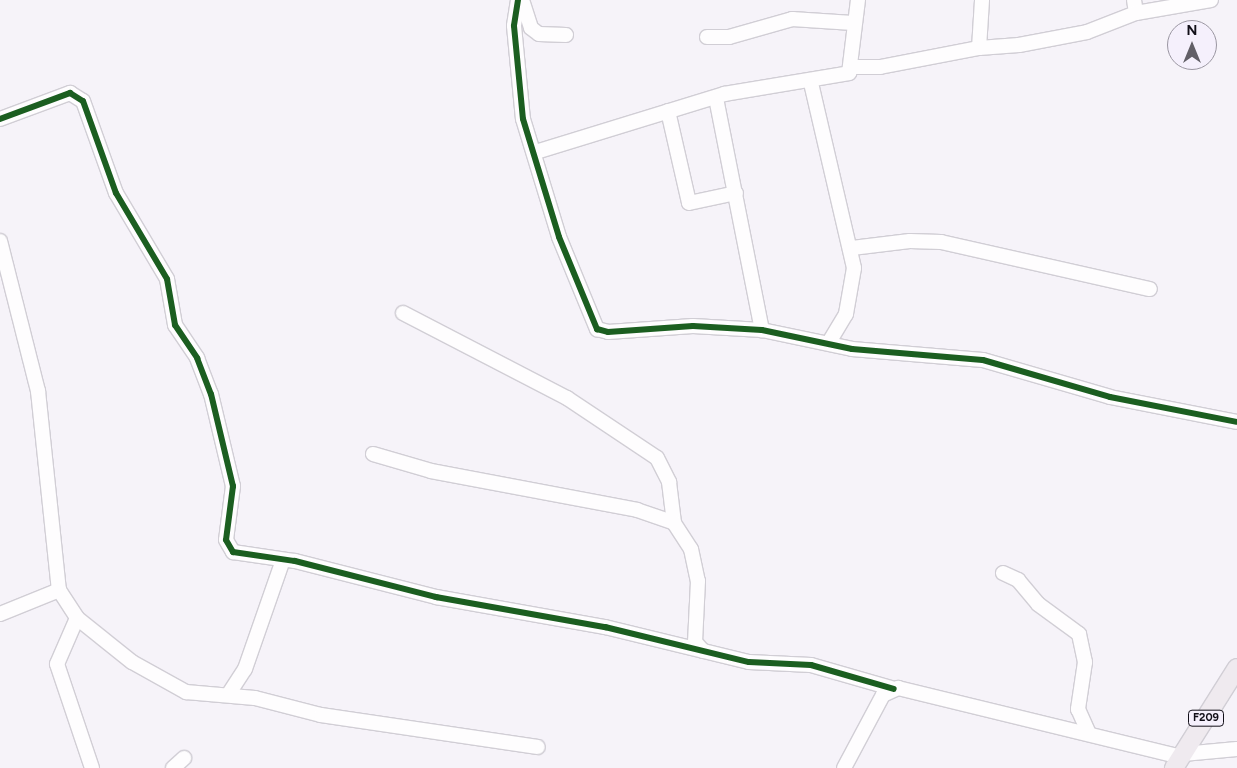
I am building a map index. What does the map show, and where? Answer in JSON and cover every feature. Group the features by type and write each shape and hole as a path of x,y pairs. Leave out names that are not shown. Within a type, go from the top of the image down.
{"main road":[{"name":"F209","path":"1179,760 1237,668"}],"street":[{"path":"518,0 514,26 523,119 536,152 559,237 597,329 608,332 693,326 762,330 830,341 852,349 1004,363 1110,397 1237,422"},
{"path":"522,0 531,28 538,34 566,35"},
{"path":"852,67 853,23 858,0"},
{"path":"979,48 982,0"},
{"path":"536,152 716,98 840,78 852,67 880,67 979,48 1087,32 1135,6 1211,0"},
{"path":"708,37 729,37 792,19 853,23"},
{"path":"811,83 852,248 853,291 846,314 830,341"},
{"path":"0,119 70,94 83,101 116,193 167,279 175,325 197,358 211,394 233,486 228,547 233,552 282,563 295,561 436,597 605,627 771,666 811,665 894,689 1089,734 1179,760 1237,748"},
{"path":"716,98 762,330"},
{"path":"668,111 689,204 736,193"},
{"path":"852,248 910,240 941,242 1150,289"},
{"path":"0,241 38,391 59,590 77,618 132,662 186,692 228,695 322,715 538,747"},
{"path":"403,313 567,398 657,458 669,482 674,523 691,550 698,581 695,642 703,651"},
{"path":"373,454 431,471 637,510 674,523"},
{"path":"228,695 245,669 282,563"},
{"path":"1003,573 1018,580 1038,604 1079,634 1085,662 1078,709 1089,734"},
{"path":"0,614 59,590"},
{"path":"77,618 57,664 92,768"},
{"path":"844,768 883,695 894,689"},
{"path":"173,768 184,758"}],"cycle path":[{"path":"518,0 514,26 523,119 559,237 597,329 608,332 693,326 762,330 852,349 983,360 1110,397 1237,422"},
{"path":"0,119 70,93 83,101 116,193 167,279 175,325 197,358 211,394 233,486 226,540 233,552 295,561 436,597 605,627 749,662 811,665 894,689"}]}
